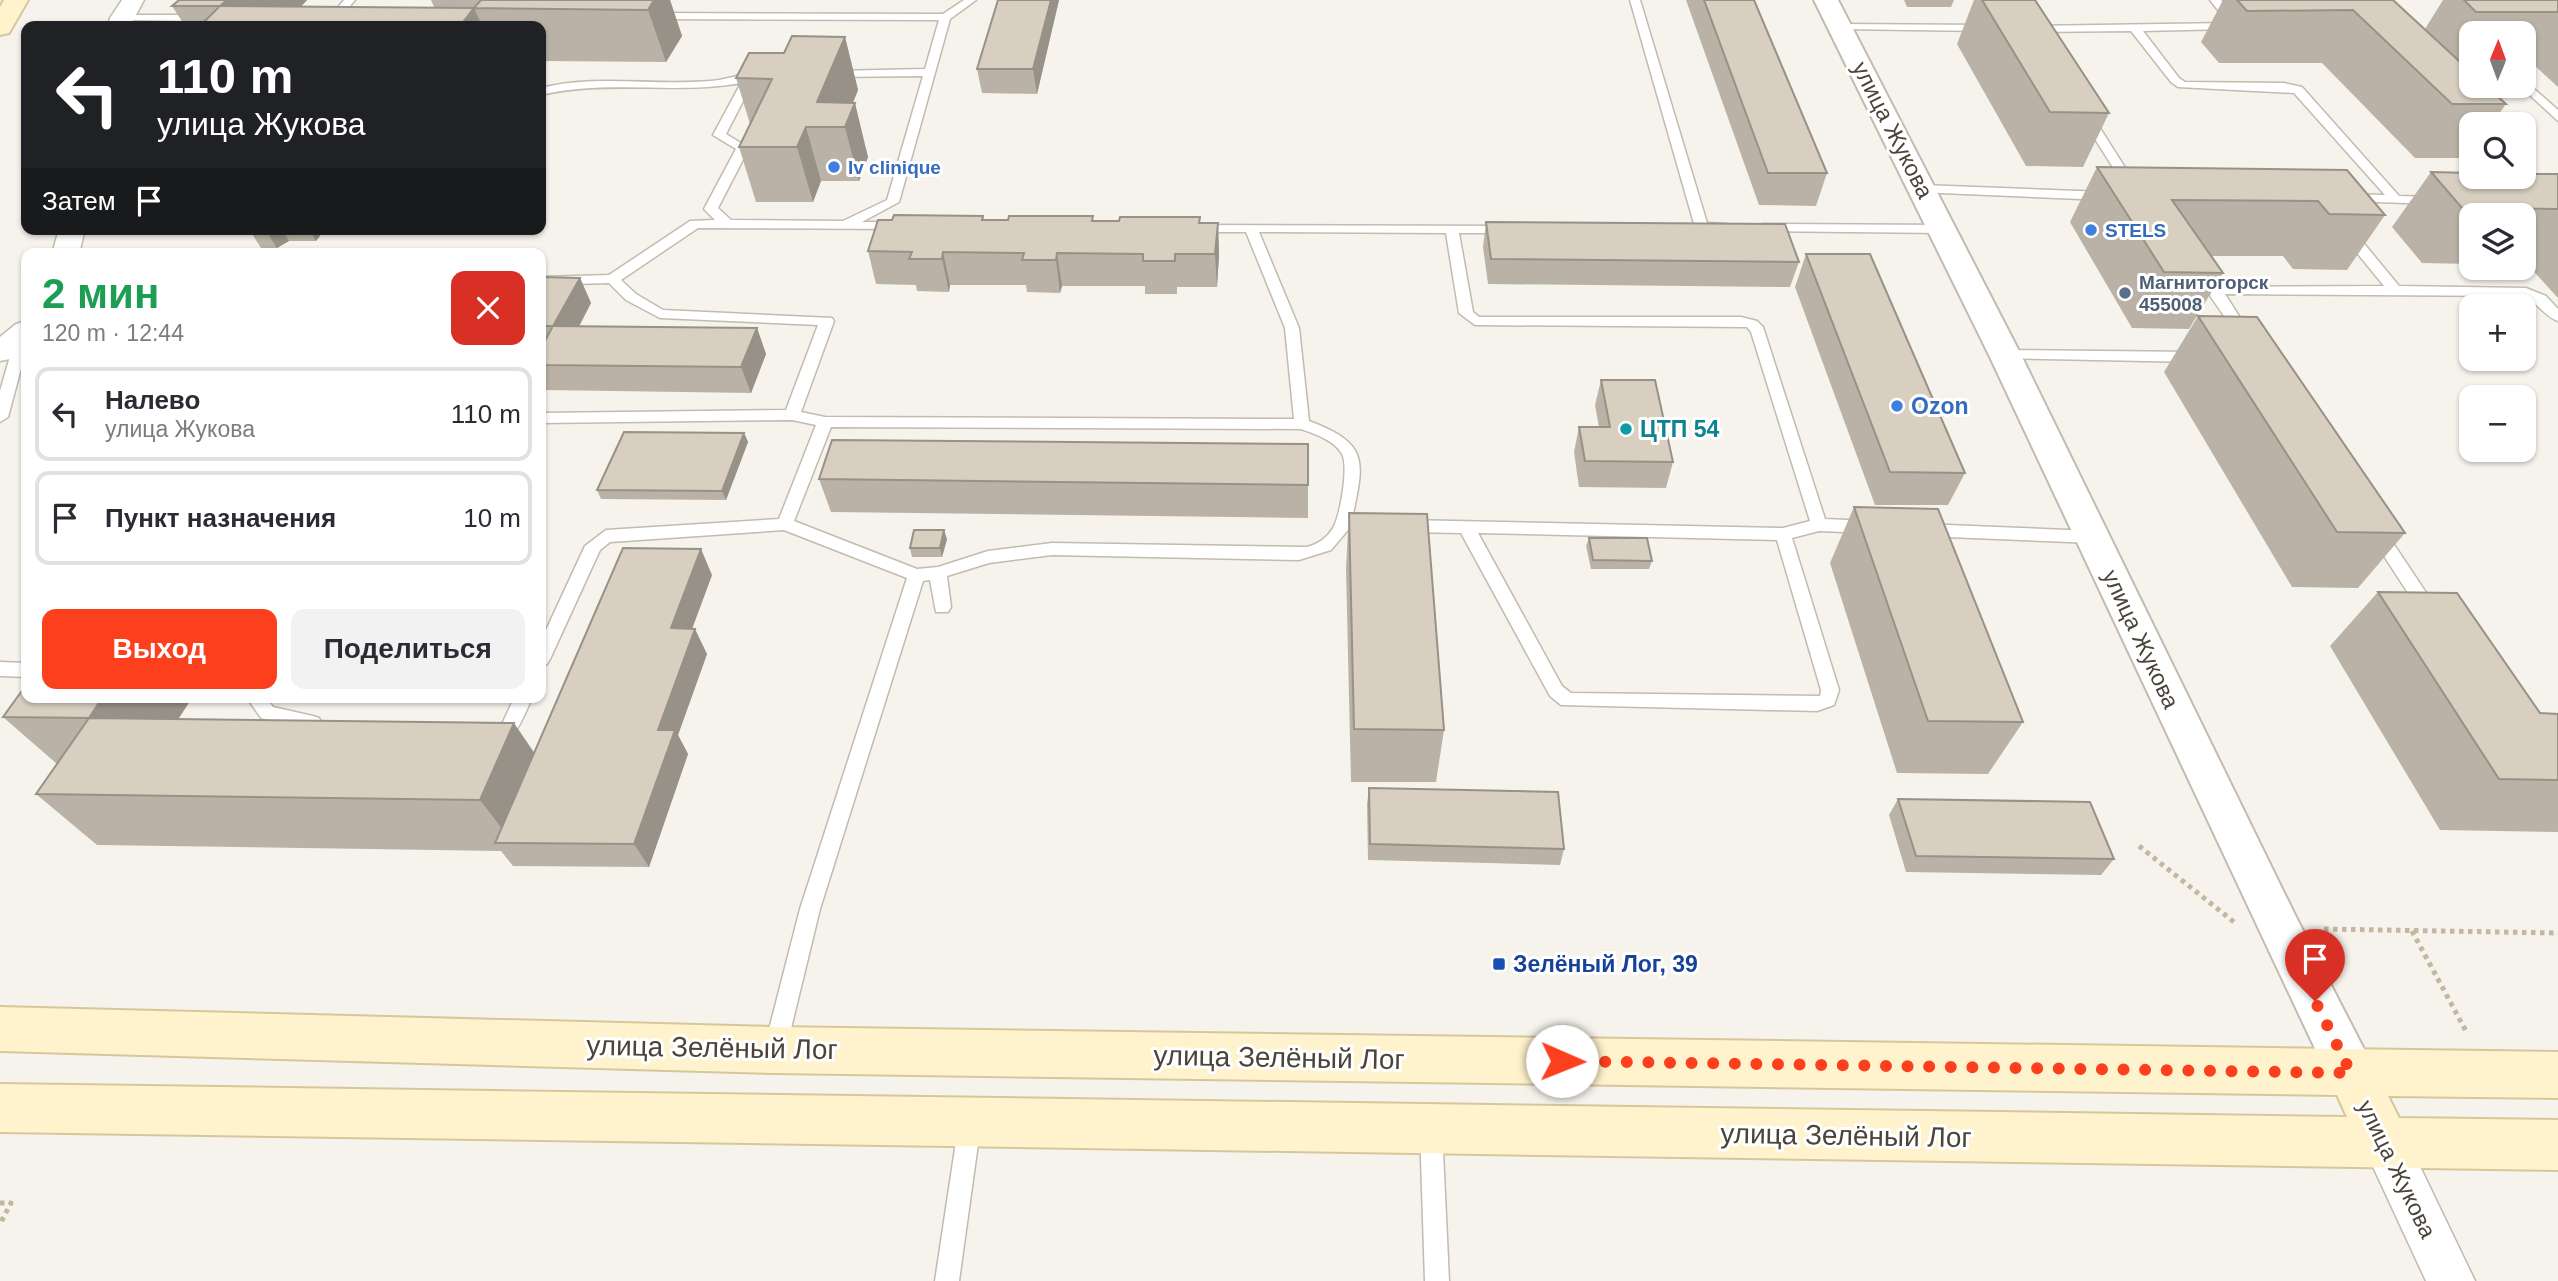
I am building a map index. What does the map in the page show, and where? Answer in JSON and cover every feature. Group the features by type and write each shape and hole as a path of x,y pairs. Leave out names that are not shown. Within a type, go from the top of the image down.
{"main road":[{"path":"0,28 16,0"},
{"name":"улица Зелёный Лог","path":"0,1029 775,1050 2558,1076"},
{"name":"улица Жукова","path":"2351,1073 2385,1143"},
{"name":"улица Зелёный Лог","path":"0,1108 2558,1146"}],"street":[{"name":"улица Жукова","path":"1833,13 2005,355 2278,929 2351,1073"},
{"path":"0,352 21,334"},
{"name":"улица Жукова","path":"2385,1143 2451,1281"}],"lane":[{"path":"331,21 350,0"},
{"path":"634,16 945,17 971,0"},
{"path":"1635,0 1695,227 1943,229"},
{"path":"2215,0 2237,26"},
{"path":"1833,13 2004,29"},
{"path":"125,15 212,18"},
{"path":"844,225 893,202 945,17"},
{"path":"2017,29 2251,26"},
{"path":"2134,27 2182,85 2284,87 2298,90 2393,198"},
{"path":"2031,29 2038,40"},
{"path":"820,75 931,72"},
{"path":"727,225 711,209 743,148 719,135 751,76"},
{"path":"546,90 570,85 711,85 751,76 778,76"},
{"path":"2536,96 2558,117"},
{"path":"1923,189 2138,197 2081,107"},
{"path":"2331,198 2393,198 2446,202"},
{"path":"2336,218 2395,290"},
{"path":"546,281 612,279 695,224 912,226"},
{"path":"1183,228 1521,229"},
{"path":"1251,228 1292,328 1302,424"},
{"path":"1452,229 1466,313 1471,319 1481,322 1741,321 1756,327 1819,525"},
{"path":"612,279 631,297 660,314 827,321 792,415"},
{"path":"2252,347 2218,297 2217,294 2221,290 2526,292 2541,299 2558,317"},
{"path":"0,417 21,345"},
{"path":"2005,355 2206,357"},
{"path":"546,418 792,415 825,422 1302,424 1329,433 1345,443 1353,454 1354,467 1343,524 1329,545 1299,554 1052,549 988,557 938,573 916,575 785,524 612,534 600,538 593,546 546,648"},
{"path":"785,524 825,422"},
{"path":"2367,518 2436,621"},
{"path":"1343,524 1783,534 1819,525 1885,528"},
{"path":"1466,527 1556,691 1567,699 1817,704 1828,700 1830,690 1783,534"},
{"path":"1912,529 2093,537"},
{"path":"938,573 943,607"},
{"path":"775,1050 810,909 916,575"},
{"path":"0,669 21,670"},
{"path":"260,703 267,713 295,722 335,726"},
{"path":"470,740 491,740 505,733 520,703"},
{"path":"947,1281 970,1122"},
{"path":"1431,1129 1437,1281"}],"path":[{"path":"2139,846 2240,927"},
{"path":"2319,929 2558,933"},
{"path":"2412,931 2468,1033"},
{"path":"0,1203 11,1203 0,1224"}],"building":[{"path":"179,0 227,0 220,6 172,6"},
{"path":"481,0 654,0 648,10 474,8"},
{"path":"998,0 1051,0 1033,69 977,69"},
{"path":"1704,0 1754,0 1827,173 1768,173"},
{"path":"1982,0 2035,0 2109,113 2050,112"},
{"path":"2237,0 2393,0 2459,61 2459,98 2499,98 2506,104 2452,104 2353,10 2247,11"},
{"path":"2464,0 2558,0 2558,12 2476,12"},
{"path":"220,6 474,8 464,21 205,21"},
{"path":"792,36 845,37 817,102 855,103 845,127 806,127 797,147 739,147 772,79 736,78 749,53 784,53"},
{"path":"2097,167 2347,170 2385,215 2329,214 2318,201 2172,200 2223,273 2164,272"},
{"path":"2431,172 2459,173 2459,189 2536,189 2536,174 2558,174 2558,209 2536,209 2536,203 2459,205"},
{"path":"894,215 983,216 982,220 1008,220 1009,216 1093,216 1092,221 1119,221 1120,217 1200,217 1199,223 1218,223 1215,254 1175,254 1175,261 1143,261 1143,254 1057,253 1056,260 1022,260 1024,253 943,252 942,259 909,259 912,252 868,251 878,220 892,220"},
{"path":"1486,222 1785,224 1799,262 1491,259"},
{"path":"1806,254 1870,254 1965,473 1890,472"},
{"path":"546,277 580,278 553,326 546,326"},
{"path":"2198,316 2257,317 2405,533 2337,532"},
{"path":"553,326 757,328 741,367 546,365 546,339"},
{"path":"1601,380 1655,380 1673,462 1585,461 1579,427 1610,427"},
{"path":"624,432 744,433 722,491 597,490"},
{"path":"832,440 1308,444 1308,485 819,479"},
{"path":"1854,507 1938,509 2023,722 1928,721"},
{"path":"1349,513 1427,514 1444,730 1354,729"},
{"path":"914,530 944,530 940,548 910,548"},
{"path":"1589,538 1647,538 1652,561 1593,560"},
{"path":"623,548 701,549 671,628 695,629 658,730 675,730 634,844 495,843"},
{"path":"2378,592 2457,593 2540,713 2558,714 2558,780 2499,779"},
{"path":"21,692 21,703 99,703 89,718 3,717"},
{"path":"89,718 514,723 480,800 36,794"},
{"path":"1369,788 1558,792 1564,849 1370,844"},
{"path":"1898,799 2090,802 2114,859 1916,856"}],"place":[{"name":"Iv clinique","path":"834,167"},
{"name":"STELS","path":"2091,230"},
{"name":"Магнитогорск 455008","path":"2125,293"},
{"name":"Ozon","path":"1897,406"},
{"name":"ЦТП 54","path":"1626,429"},
{"name":"Зелёный Лог, 39","path":"1499,964"}],"route":[{"path":"1562,1061 2351,1073 2315,1001"}]}
